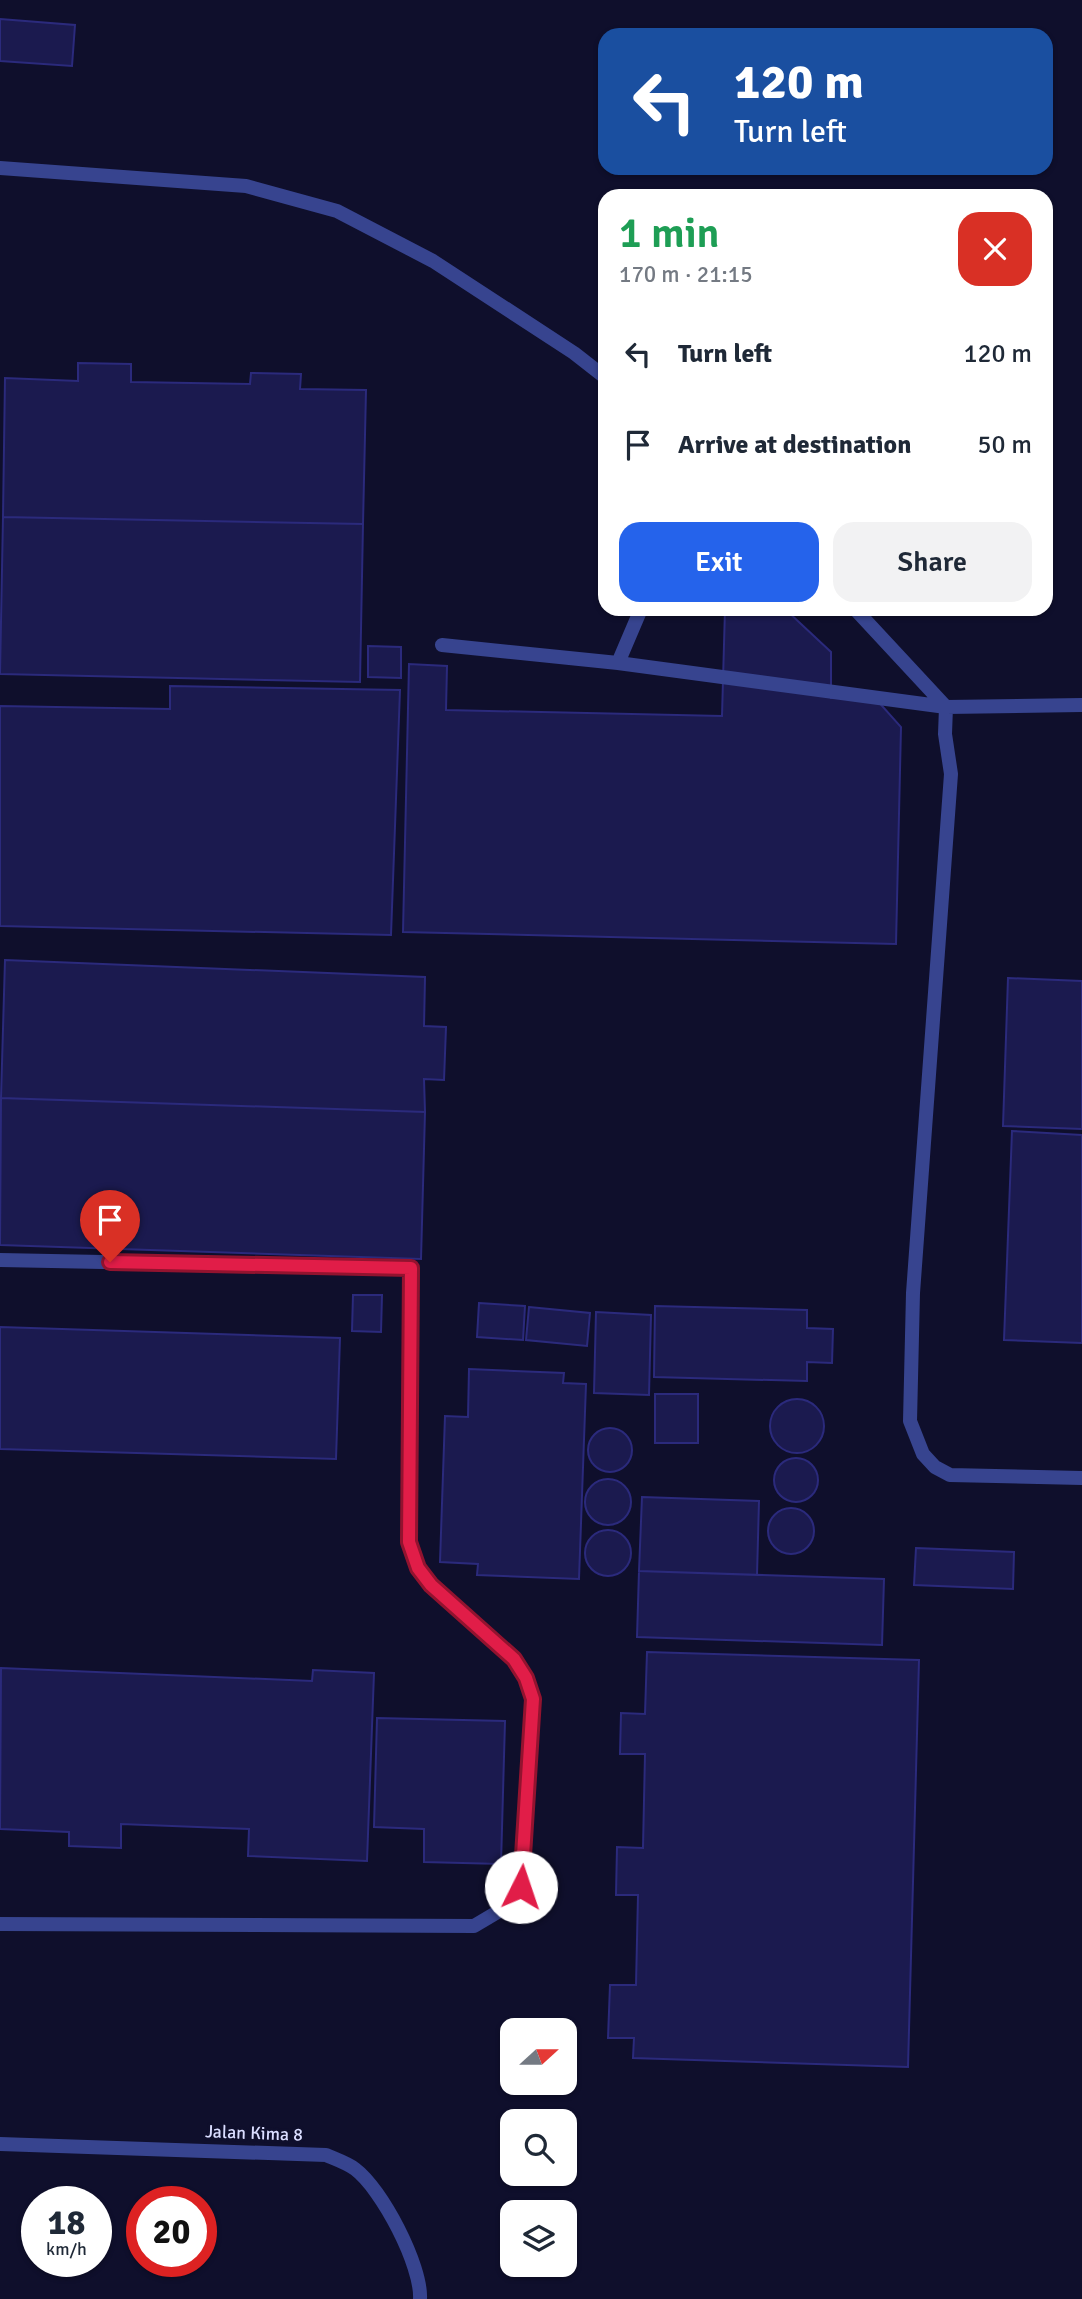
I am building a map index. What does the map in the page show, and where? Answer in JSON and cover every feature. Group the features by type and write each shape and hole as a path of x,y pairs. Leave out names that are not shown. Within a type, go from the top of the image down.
{"street":[{"path":"0,168 246,186 337,211 433,261 574,353 598,372"},
{"path":"618,663 638,616"},
{"path":"862,616 946,707 945,734 951,774 913,1293 910,1422 922,1454 935,1467 950,1475 1082,1479"},
{"path":"442,645 618,663 946,707 1082,705"},
{"path":"0,1260 411,1268 409,1542 418,1568 431,1585 514,1659 526,1678 533,1699 521,1887 500,1910 474,1926 0,1924"},
{"name":"Jalan Kima 8","path":"0,2144 326,2154 356,2169 384,2203 404,2241 421,2285 420,2299"}],"building":[{"path":"0,19 75,25 72,66 0,61"},
{"path":"78,363 131,364 131,382 250,384 251,373 301,374 300,389 366,390 363,524 3,517 5,378 78,381"},
{"path":"3,517 363,524 360,682 0,674"},
{"path":"725,616 792,616 831,652 831,698 875,698 901,727 896,944 403,932 409,664 447,666 446,710 722,716"},
{"path":"368,646 401,647 401,678 368,677"},
{"path":"170,686 400,690 391,935 0,926 0,706 170,709"},
{"path":"5,960 425,977 424,1026 446,1027 444,1080 424,1079 425,1112 1,1098"},
{"path":"1008,978 1082,981 1082,1129 1003,1126"},
{"path":"1,1098 425,1112 421,1259 0,1245"},
{"path":"1012,1131 1082,1135 1082,1343 1004,1340"},
{"path":"353,1295 382,1295 381,1332 352,1331"},
{"path":"479,1303 525,1306 523,1340 477,1337"},
{"path":"655,1306 807,1310 807,1328 833,1329 832,1363 807,1362 807,1381 654,1377"},
{"path":"529,1307 590,1313 587,1346 526,1340"},
{"path":"596,1312 651,1315 649,1395 594,1393"},
{"path":"0,1327 340,1338 336,1459 0,1449"},
{"path":"469,1369 564,1373 563,1383 586,1384 579,1579 477,1575 478,1564 440,1562 445,1416 468,1417"},
{"path":"655,1394 698,1394 698,1443 655,1443"},
{"path":"797,1399 816,1407 824,1426 816,1445 797,1453 778,1445 770,1426 778,1407"},
{"path":"610,1428 619,1429 626,1434 631,1441 631,1459 626,1466 619,1471 610,1472 601,1471 594,1466 589,1459 588,1450 589,1441 594,1434 601,1429"},
{"path":"796,1458 812,1464 818,1480 812,1496 796,1502 780,1496 774,1480 780,1464"},
{"path":"608,1479 624,1486 631,1502 624,1518 608,1525 592,1518 585,1502 592,1486"},
{"path":"642,1497 759,1501 757,1575 639,1571"},
{"path":"791,1508 808,1514 814,1531 808,1548 791,1554 774,1548 768,1531 774,1514"},
{"path":"608,1530 624,1537 631,1553 624,1569 608,1576 592,1569 585,1553 592,1537"},
{"path":"916,1548 1014,1552 1013,1589 914,1585"},
{"path":"639,1571 884,1579 882,1645 637,1637"},
{"path":"647,1652 919,1660 908,2067 633,2058 634,2038 608,2038 610,1985 636,1985 638,1895 616,1895 617,1847 643,1848 645,1754 620,1754 621,1713 645,1714"},
{"path":"1,1668 312,1681 313,1670 374,1673 367,1861 248,1856 249,1829 121,1824 121,1848 69,1846 69,1832 0,1829"},
{"path":"377,1718 505,1721 501,1864 424,1862 424,1829 374,1827"}],"route":[{"path":"110,1262 411,1268 409,1542 418,1568 431,1585 514,1659 526,1678 533,1699 521,1887"}]}
